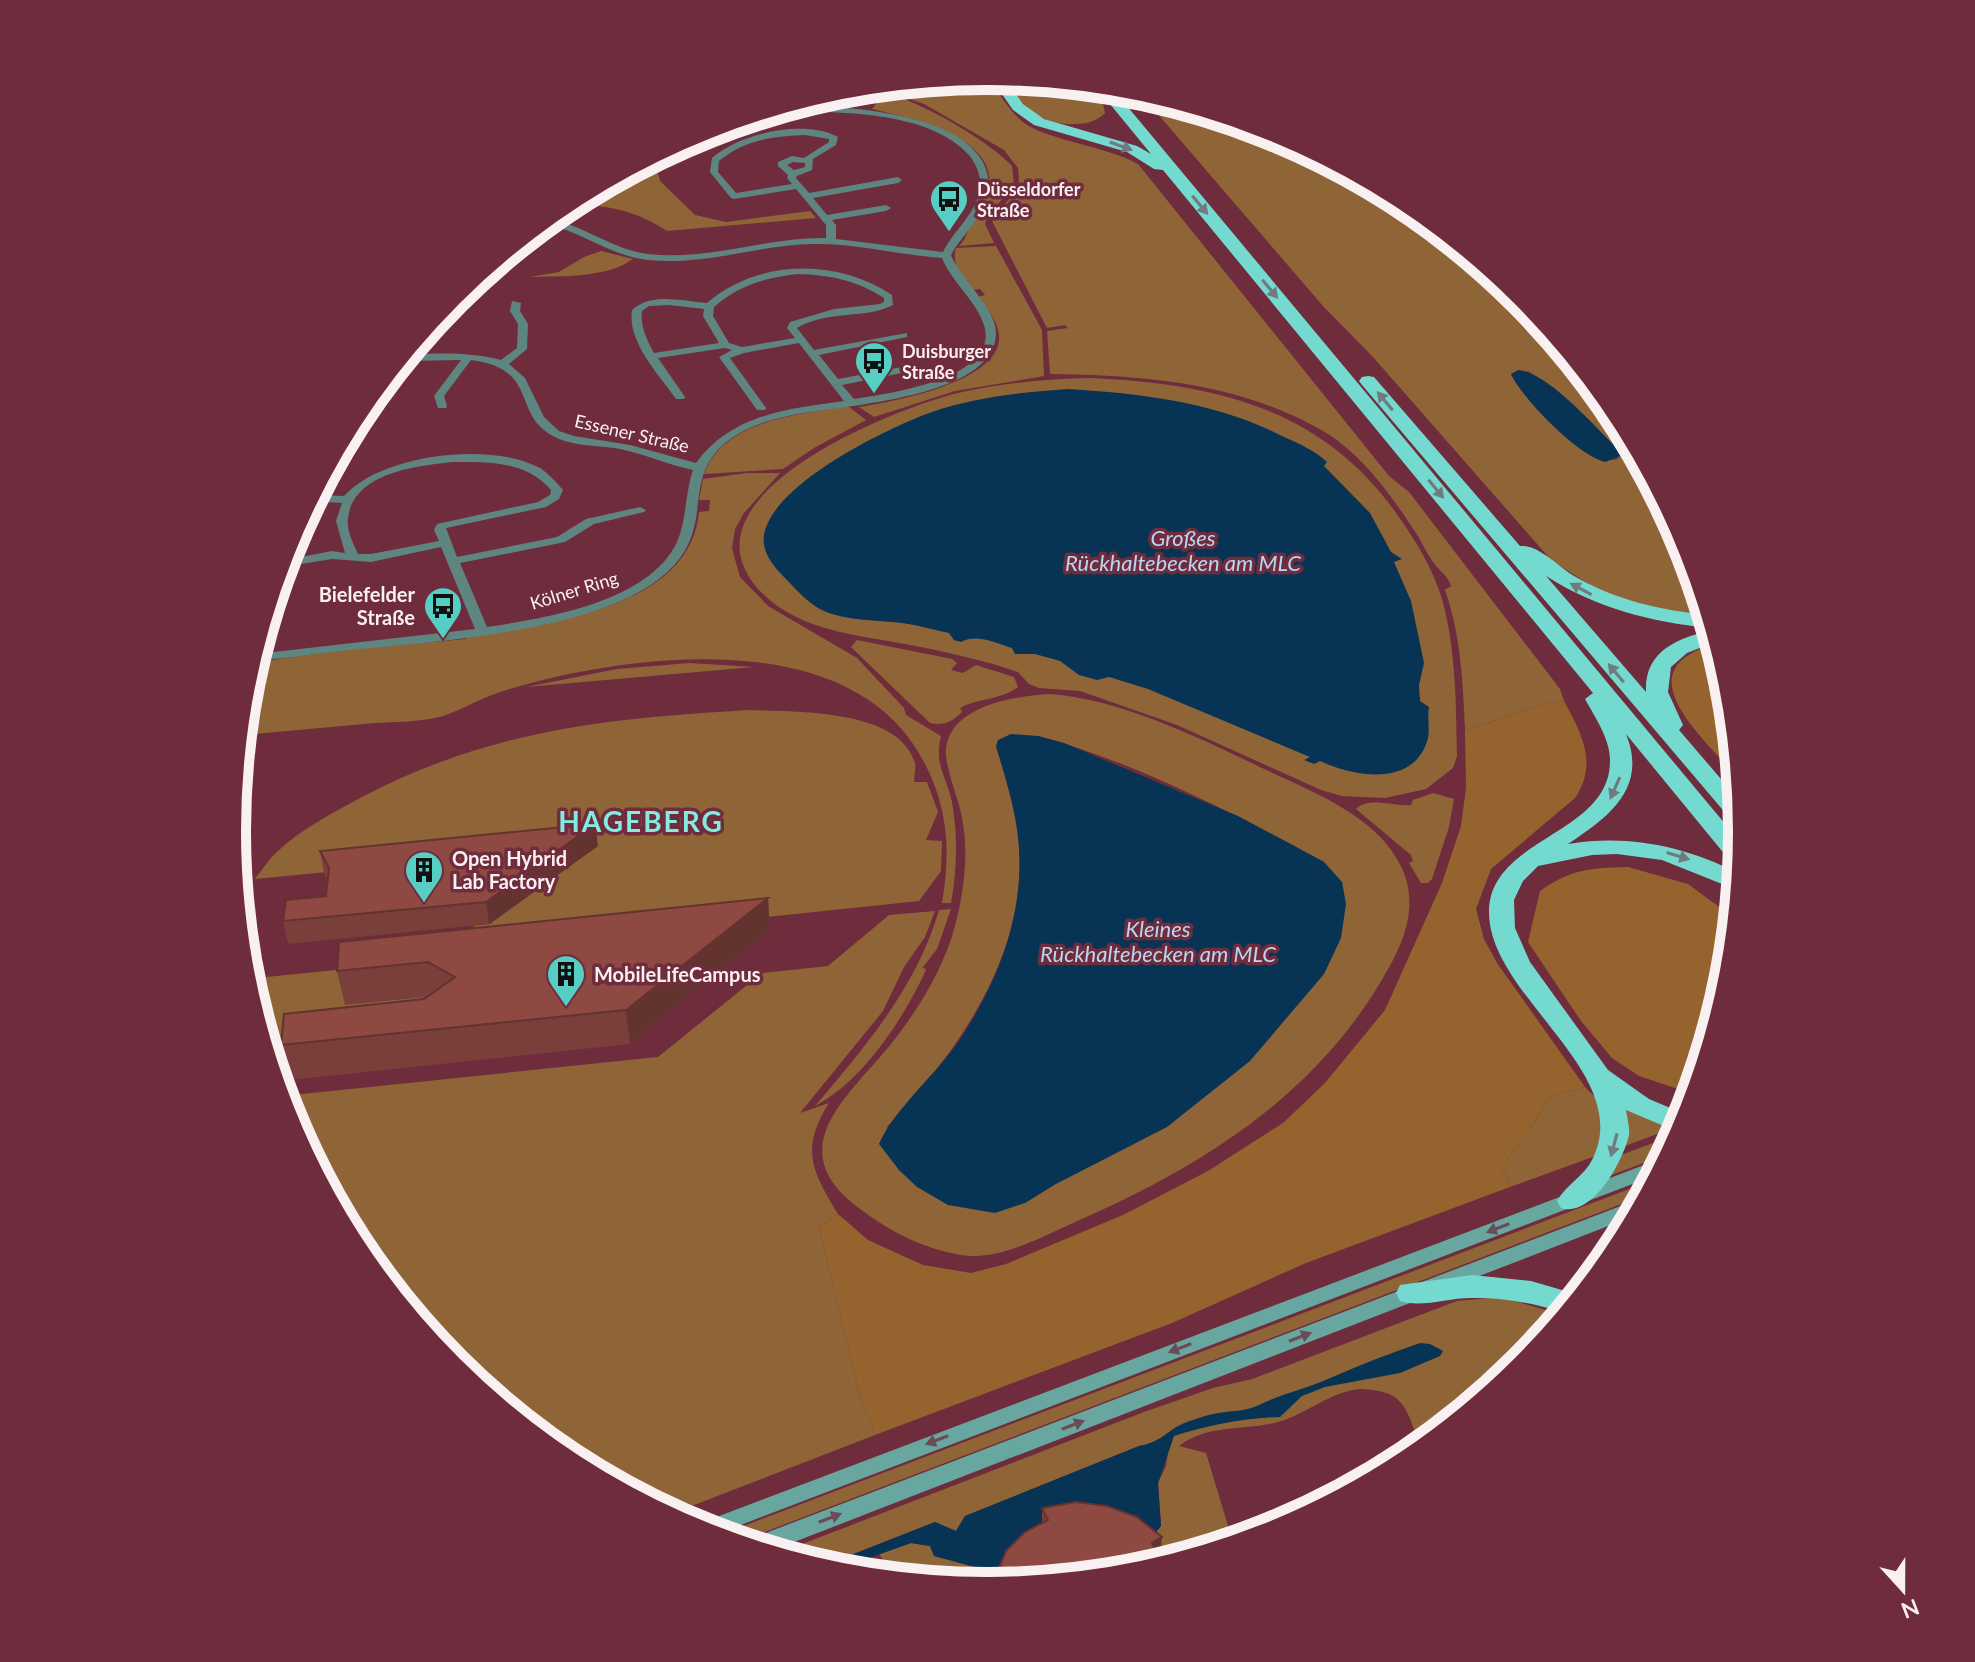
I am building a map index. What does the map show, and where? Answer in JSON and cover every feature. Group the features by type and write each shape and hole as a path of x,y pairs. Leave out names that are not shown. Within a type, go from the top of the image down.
{"highway":[{"path":"1008,91 1027,116 1132,149 1180,181"},
{"path":"1054,127 1101,122 1112,113 1111,101"},
{"path":"1119,102 1180,181 1728,842"},
{"path":"1121,102 1727,801"},
{"path":"1472,504 1541,564 1583,591 1651,614 1697,620"},
{"path":"1703,639 1681,646 1668,655 1655,677 1661,708 1704,774"},
{"path":"1562,642 1616,736 1622,762 1620,778 1613,796 1601,810 1521,868 1508,887 1502,906 1502,926 1514,957 1600,1076 1616,1116 1612,1155 1592,1185 1571,1201"},
{"path":"1521,868 1564,852 1598,846 1629,846 1680,856 1727,877"},
{"path":"1600,1076 1639,1106 1670,1119"},
{"path":"1411,1293 1451,1285 1501,1286 1547,1294 1561,1300"}],"main road":[{"path":"722,1523 1645,1172"},
{"path":"773,1540 1623,1212"}],"street":[{"path":"823,109 891,116 942,132 967,148 982,169 985,183 983,196 946,255"},
{"path":"793,174 781,164 792,159 807,159 833,143 834,137 793,134 756,139 731,147 715,160 714,172 734,196 798,186"},
{"path":"793,174 809,168 811,164 807,159"},
{"path":"793,174 791,178 826,218 833,232 831,241"},
{"path":"807,196 898,180"},
{"path":"826,218 886,208"},
{"path":"562,225 584,229 618,251 650,257 694,257 780,243 831,241 946,255"},
{"path":"697,467 715,445 754,423 808,409 916,391 965,372 980,360 989,348 991,333 986,320 956,279 946,255"},
{"path":"725,345 708,316 709,306 724,291 745,281 794,273 831,273 874,285 889,297 889,303 882,307 834,312 794,324 792,328 851,403"},
{"path":"419,356 503,364 522,349 523,324 515,311 516,303"},
{"path":"680,397 635,327 636,310 643,304 709,306"},
{"path":"813,353 903,335"},
{"path":"761,408 724,357 742,350 801,340"},
{"path":"653,356 725,345 742,350"},
{"path":"442,406 439,396 467,358"},
{"name":"Essener Straße","path":"503,364 521,380 539,418 548,428 574,439 619,445 697,467"},
{"path":"836,383 902,370"},
{"path":"353,558 342,523 347,500 385,473 429,460 457,457 519,463 544,474 557,490 555,497 542,505 441,526 445,543 482,630"},
{"name":"Kölner Ring","path":"268,656 482,630 552,618 614,600 659,573 684,543 690,523 697,467"},
{"path":"325,499 347,500"},
{"path":"453,561 561,540 590,521 640,510"},
{"path":"298,561 332,555 371,558 445,543"}],"shaded area":[{"path":"995,90 1019,119 1035,129 1138,164 1389,476 1409,492 1560,689 1564,701 1465,730 1458,642 1445,590 1451,586 1450,582 1433,562 1385,489 1350,451 1323,431 1292,415 1225,392 1156,380 1050,374 1047,331 1068,328 1065,325 1047,328 992,219 1019,182 1018,168 1004,150 924,104 899,95"},
{"path":"1012,91 1098,98 1105,113 1084,123 1063,124 1032,112"},
{"path":"891,96 914,103 988,145 1012,166 1014,184 985,224 994,243 959,246 987,196 989,174 981,156 965,142 943,130 872,109 881,98"},
{"path":"1154,109 1226,129 1315,166 1399,215 1476,274 1545,342 1604,419 1652,503 1672,547 1695,614 1618,598 1552,561 1373,357 1323,306","holes":["1528,371 1565,399 1605,437 1618,459 1605,459 1574,443 1542,415 1511,374"]},
{"path":"656,168 660,181 695,215 726,222 810,211 816,218 667,231 634,214 591,206"},
{"path":"996,246 1042,330 1044,376 955,391 874,417 859,407 938,388 979,369 993,356 999,341 998,329 978,297 985,295 980,289 971,290 958,270 955,254 956,248"},
{"path":"601,251 633,259 597,273 530,277 559,272"},
{"name":"Großes Rückhaltebecken am MLC","path":"1091,378 1184,387 1267,410 1305,429 1341,454 1373,485 1415,541 1442,599 1454,677 1457,756 1453,768 1426,789 1385,798 1342,796 1321,790 1177,725 1080,691 1039,688 1029,684 1018,672 993,664 832,630 795,617 763,594 741,559 744,525 765,493 800,464 842,439 886,418 958,393 1024,382"},
{"path":"848,406 866,420 783,469 704,474 714,456 745,431 786,417"},
{"path":"747,473 780,473 744,513 735,529 732,548 740,577 768,606 857,658 904,708 906,715 941,736 940,763 952,802 955,827 956,865 951,903 942,903 947,851 940,801 927,768 899,727 863,696 820,676 772,664 721,659 620,665 522,685 435,718 253,734 267,661 343,650 466,639 571,617 608,606 641,591 669,571 690,545 699,512 709,511 710,500 699,500 703,479"},
{"path":"857,640 952,659 957,663 951,670 963,673 976,665 1014,677 1018,687 960,708 962,712 947,722 930,723 851,647"},
{"path":"1705,648 1725,764 1690,724 1678,705 1672,687 1674,670 1688,655"},
{"path":"689,663 754,667 526,687 617,669"},
{"path":"1036,695 1077,697 1159,722 1238,756 1344,808 1380,836 1394,853 1408,888 1408,917 1394,958 1352,1025 1320,1062 1246,1127 1163,1180 1046,1235 990,1255 961,1255 906,1237 856,1206 834,1184 824,1163 823,1142 842,1102 891,1044 920,1003 950,942 961,900 965,859 962,818 946,755 951,733 960,722 988,706","holes":["1038,736 1075,747 1184,791 1324,862 1054,1185 1025,1203 948,1205 917,1186 899,1170 887,1127 939,1067 962,1034 999,964 1011,927 1018,888 1018,835 996,746"]},
{"path":"1564,701 1585,749 1586,773 1582,785 1575,798 1491,869 1476,909 1484,939 1497,963 1585,1087 1549,1097 1502,1167 1510,1187 1306,1263 1172,1323 875,1435 858,1388 819,1228 838,1214 868,1240 923,1265 971,1273 1006,1264 1123,1215 1208,1171 1283,1123 1325,1083 1385,1010 1442,883 1461,826 1466,788 1465,730"},
{"path":"750,710 843,717 889,732 905,745 915,763 914,782 927,782 938,812 926,840 942,841 941,871 919,901 494,946 473,926 490,924 596,846 255,879 278,851 318,822 408,775 455,757 503,742 598,723"},
{"path":"1433,793 1454,799 1449,827 1432,879 1421,883 1409,863 1413,861 1411,855 1356,809 1368,803 1411,805 1413,800"},
{"path":"1628,867 1688,884 1724,910 1703,1023 1681,1090 1639,1076 1612,1058 1581,1021 1528,942 1540,891 1561,878 1603,868"},
{"path":"951,909 937,949 923,967 926,970 894,1028 850,1081 815,1106 871,1038 904,990 918,964 939,910"},
{"path":"935,911 925,937 904,967 883,1011 800,1113 829,1103 815,1134 813,1160 838,1214 819,1228 858,1388 875,1435 686,1508 617,1473 536,1419 499,1388 430,1320 371,1243 323,1159 295,1095 658,1057 762,973 828,966 889,915"},
{"path":"356,968 425,997 354,1042 285,1066 261,978"},
{"path":"1585,1087 1598,1100 1608,1119 1598,1155 1510,1187 1502,1167 1549,1097"},
{"path":"1621,1103 1667,1125 1665,1131 1625,1146"},
{"path":"1661,1140 1652,1160 1609,1176 1621,1155"},
{"path":"1638,1186 1630,1201 756,1535 737,1528"},
{"path":"1501,1297 1551,1312 1476,1388 1416,1435 1397,1399 1384,1392 1360,1389 1337,1395 1285,1420 1212,1431 1189,1439 1179,1446 1206,1453 1230,1532 1226,1533 1159,1552 1148,1541 1161,1526 1158,1483 1166,1466 1169,1446 1155,1443 1139,1446 965,1516 956,1531 935,1522 843,1558 795,1547 1144,1412 1213,1388 1252,1379 1457,1301"},
{"path":"911,1543 930,1546 934,1556 993,1572 891,1566 879,1554"}],"water":[{"path":"1518,370 1530,373 1557,390 1616,447 1621,456 1605,462 1566,438 1517,385 1511,374"},
{"name":"Großes Rückhaltebecken am MLC","path":"1069,389 1152,397 1232,415 1307,448 1327,462 1324,466 1370,513 1391,552 1402,559 1394,562 1411,601 1424,663 1419,685 1420,701 1429,707 1428,738 1421,754 1410,765 1397,771 1366,774 1320,761 1314,764 1304,760 1310,757 1148,689 1109,677 1097,680 1079,675 1060,661 1035,654 1015,654 1012,648 986,640 973,638 961,642 954,640 949,633 920,626 833,614 807,600 769,558 764,545 767,524 781,504 802,483 858,446 912,420 966,402"},
{"name":"Kleines Rückhaltebecken am MLC","path":"1011,734 1038,736 1064,743 1238,816 1324,862 1342,882 1346,904 1341,938 1324,974 1250,1061 1167,1127 1025,1203 995,1213 948,1205 917,1187 879,1144 893,1120 969,1026 1004,953 1017,901 1019,848 1013,809 996,746 998,740"},
{"path":"1420,1343 1443,1351 1440,1356 1400,1373 1325,1387 1302,1396 1280,1417 1227,1423 1174,1436 1158,1483 1161,1526 1153,1536 1022,1571 993,1572 934,1556 930,1546 911,1543 861,1561 843,1558 935,1522 956,1531 965,1516 1150,1443 1183,1424 1212,1414 1253,1408"}],"building":[{"path":"595,824 486,902 283,921 286,900 326,896 329,868 320,851"},
{"path":"768,898 626,1010 281,1045 284,1014 424,999 455,977 428,962 337,971 339,942"},
{"path":"1076,1502 1107,1506 1137,1517 1162,1537 1152,1543 1157,1552 1132,1558 1084,1566 998,1572 1006,1551 1025,1532 1048,1520 1042,1508"}],"place":[{"name":"Düsseldorfer Straße","path":"949,233"},
{"name":"Duisburger Straße","path":"874,395"},
{"name":"Bielefelder Straße","path":"443,640"},
{"name":"Open Hybrid Lab Factory","path":"424,904"},
{"name":"MobileLifeCampus","path":"566,1008"}],"district":[{"name":"HAGEBERG","path":"641,821"}]}
